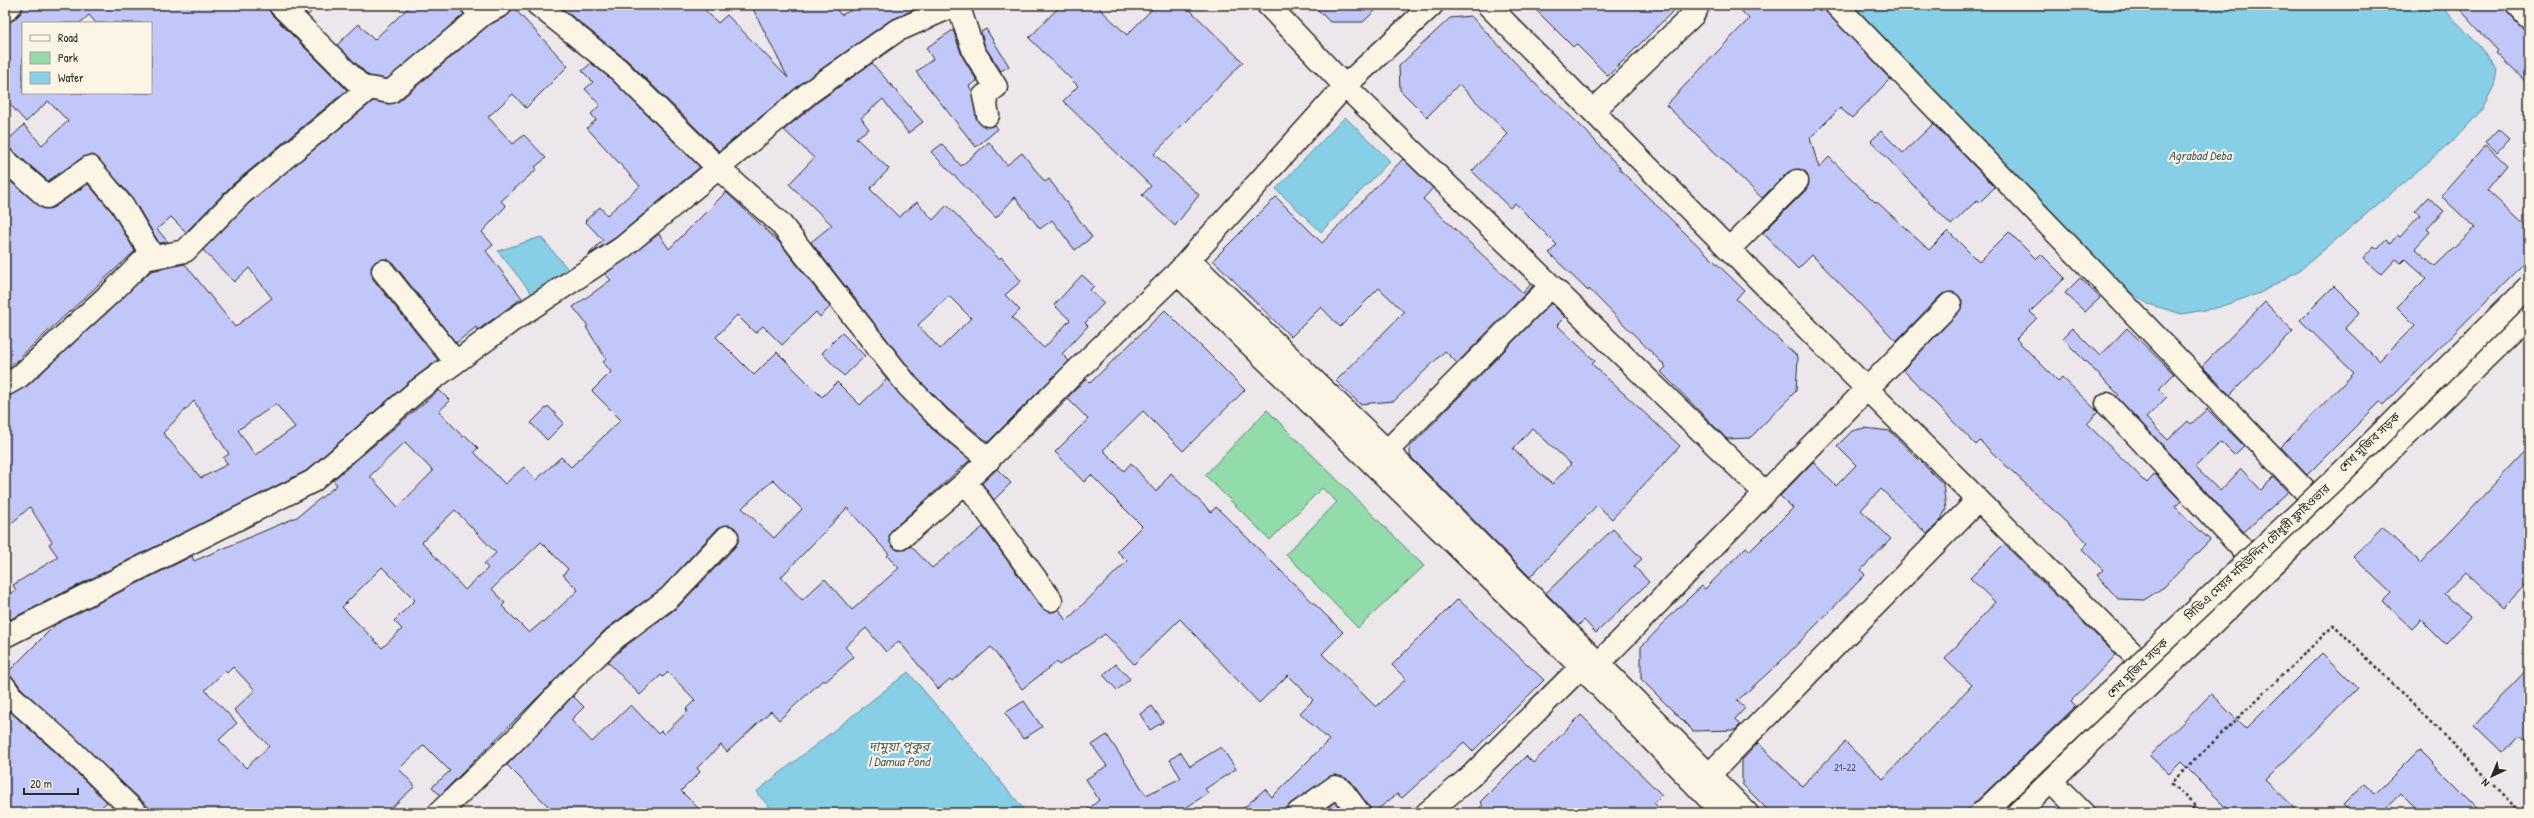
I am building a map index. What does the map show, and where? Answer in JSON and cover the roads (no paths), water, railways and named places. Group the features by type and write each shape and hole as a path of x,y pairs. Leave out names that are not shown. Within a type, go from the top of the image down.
{"main road":[{"path":"5,11 11,5"},
{"path":"280,5 366,91"},
{"path":"538,5 618,69 719,169 780,223 908,386 940,419 989,460"},
{"path":"5,636 313,481 418,390 455,361 622,248 810,92 890,36 957,5 974,52 996,87 984,96 988,115"},
{"path":"1268,5 1345,86 1764,492"},
{"path":"901,538 966,482 989,460 1071,376 1183,267 1345,86 1432,5"},
{"path":"1488,5 1866,388 2142,663"},
{"path":"1593,111 1693,15 1697,8 1695,5"},
{"path":"1836,5 2311,497"},
{"path":"2517,5 2529,18"},
{"path":"5,385 19,377 116,288 145,259 185,251 241,194 369,88 390,92 485,8"},
{"path":"5,160 47,197 90,167 122,205 152,257"},
{"path":"1729,249 1798,181"},
{"path":"1183,267 1387,451 1590,665 1723,813"},
{"path":"1183,267 1590,665 1709,775 1747,813"},
{"path":"383,271 455,361"},
{"path":"1387,451 1551,286"},
{"name":"শেখ মুজিব সড়ক","path":"1985,813 2142,663 2311,497 2529,287"},
{"name":"সিডিএ মেয়র মহিউদ্দিন চৌধুরী ফ্লাইওভার","path":"1982,813 2340,474 2529,287"},
{"path":"1426,813 1470,777 1590,665 1950,304"},
{"path":"2018,813 2529,315"},
{"path":"2030,813 2529,329"},
{"path":"2107,404 2250,557"},
{"path":"966,482 1051,600"},
{"path":"1709,775 1978,500"},
{"path":"439,813 517,738 577,674 615,638 669,598 727,537"},
{"path":"5,687 11,696 65,744 136,813"},
{"path":"1298,813 1335,787 1340,789 1358,813"},
{"path":"2057,787 2083,813"}],"water":[{"name":"Agrabad Deba","path":"1853,5 2440,5 2476,42 2497,69 2494,86 2481,111 2453,141 2300,270 2260,293 2216,308 2182,314 2148,304 2118,284"},
{"path":"1345,117 1390,161 1321,232 1276,189"},
{"path":"541,237 577,280 537,300 498,251"},
{"name":"দামুয়া পুকুর | Damua Pond","path":"908,672 1023,808 1017,813 775,813 756,792"}]}
